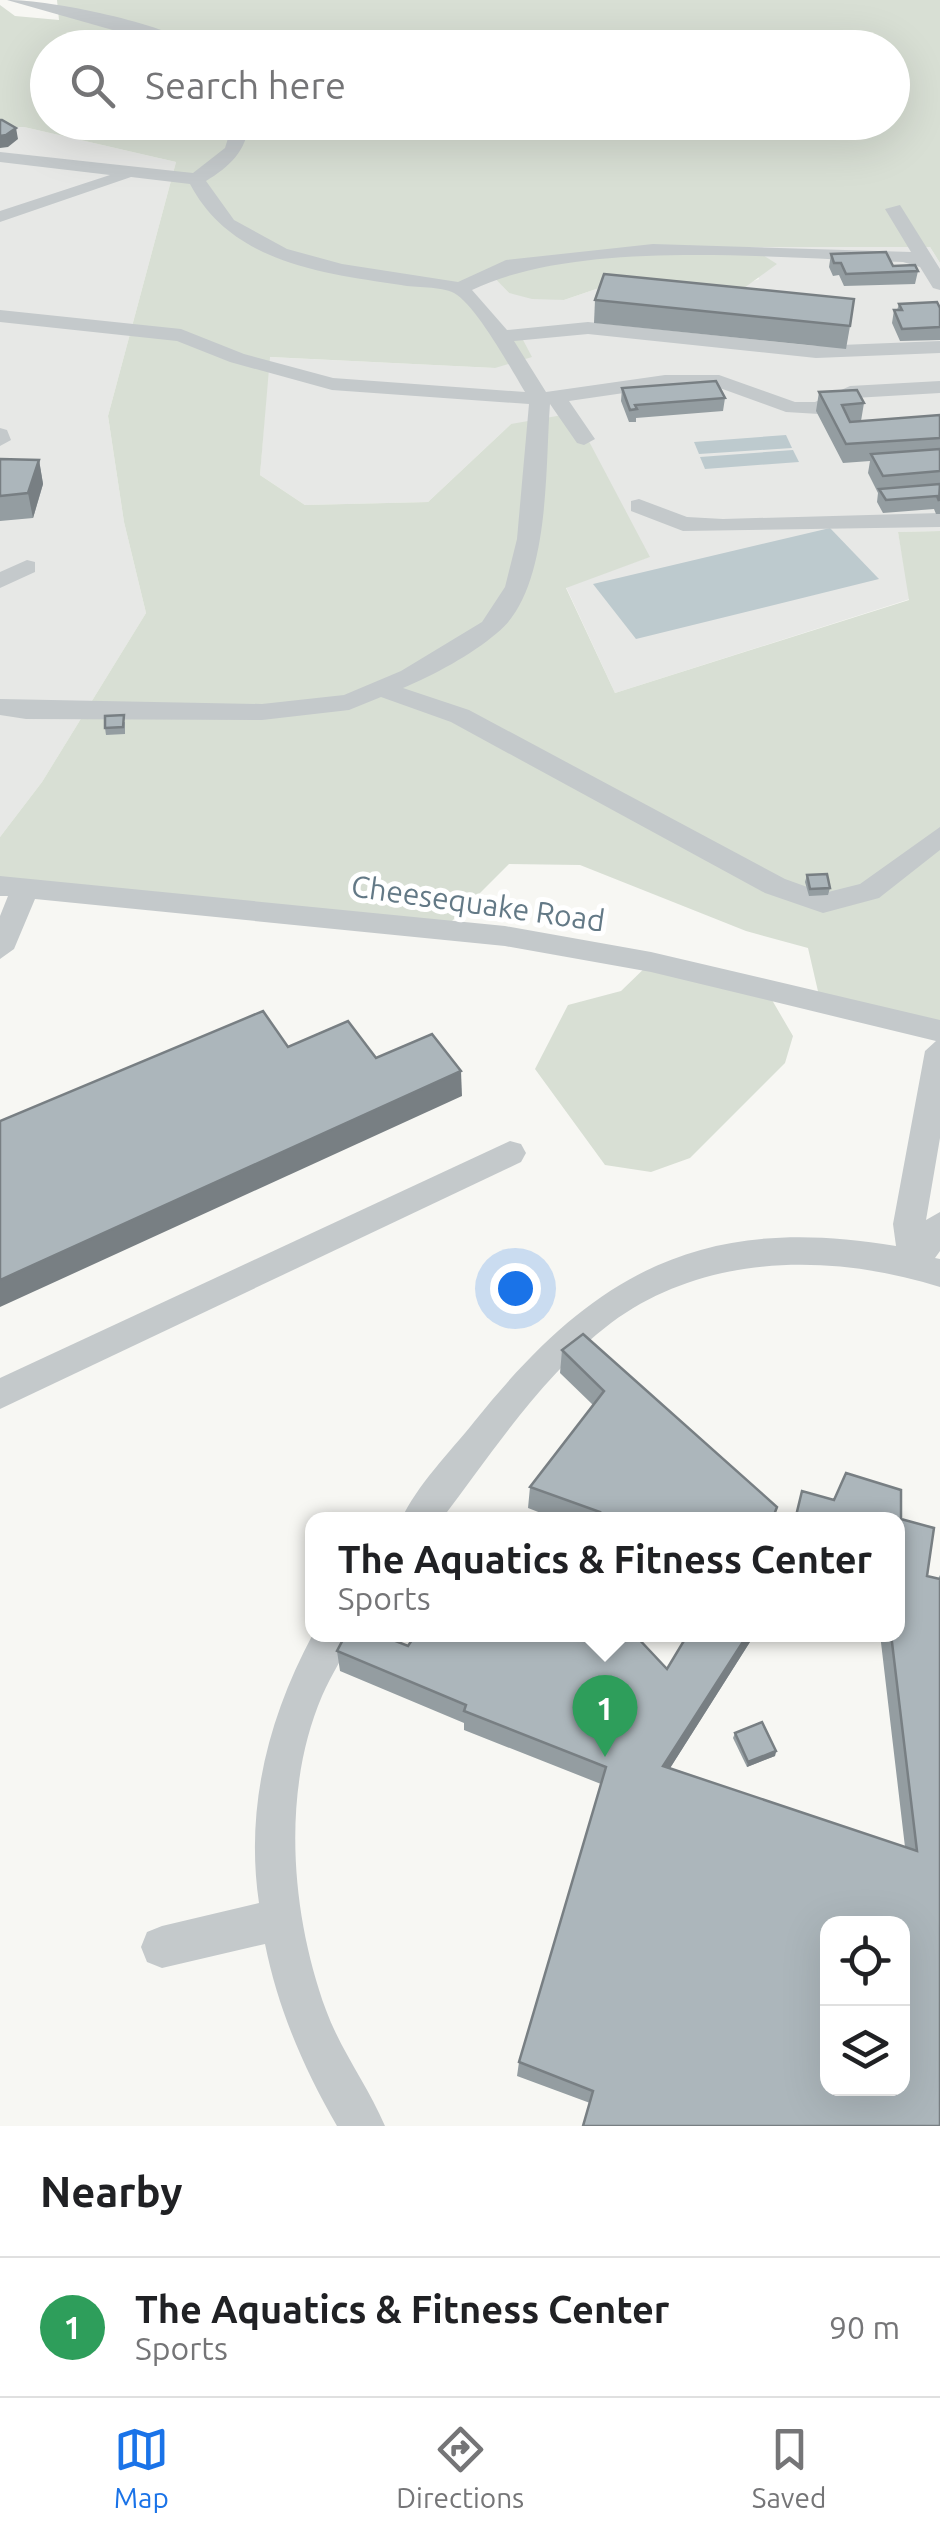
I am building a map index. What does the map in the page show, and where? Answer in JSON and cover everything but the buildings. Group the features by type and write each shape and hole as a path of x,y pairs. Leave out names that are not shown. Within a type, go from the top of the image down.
{"street":[{"path":"14,0 90,8 147,30"},
{"path":"0,157 25,152 130,174 196,179 223,164 240,140"},
{"path":"0,217 130,174"},
{"path":"196,179 207,200 234,230 293,256 373,276 460,288 506,266 654,250 905,256 927,263"},
{"path":"894,209 940,284"},
{"path":"460,288 584,439"},
{"path":"0,316 180,336 237,358 332,384 548,398 665,382 719,380 793,408 819,408 850,392 940,387"},
{"path":"502,336 588,328 816,352 940,348"},
{"path":"0,707 26,712 262,712 349,702 491,627 517,587 528,540 548,398"},
{"path":"639,506 683,524 723,526 940,520"},
{"path":"0,581 26,567"},
{"path":"381,688 460,716 776,886 822,903 870,892 940,836"},
{"path":"0,949 13,888"},
{"name":"Cheesequake Road","path":"13,888 505,936 650,962 940,1030"},
{"path":"927,1268 910,1224 928,1184 940,1051"},
{"path":"0,1394 510,1153"},
{"path":"927,1268 940,1225"},
{"path":"426,1512 566,1342 602,1310 656,1282 744,1254 848,1253 927,1268"},
{"path":"330,1642 303,1694 280,1769 274,1825 283,1919 298,1993 316,2044 362,2126"},
{"path":"162,1947 283,1919"}],"shaded area":[{"path":"57,0 940,0 940,263 930,247 750,247 777,264 744,288 608,285 564,300 532,299 509,293 489,272 461,287 499,332 522,338 532,357 495,368 270,357 260,475 305,505 428,502 511,424 574,413 650,557 566,588 615,693 909,600 898,532 940,531 940,1031 820,1000 808,948 746,931 580,865 509,864 444,929 0,886 0,837 42,782 146,613 124,522 108,416 176,162 80,140 910,140 910,30 30,30 30,128 0,127 0,5 15,16 59,20"},
{"path":"0,127 24,127 30,128 30,140 80,140 176,162 108,416 124,522 146,613 42,782 0,837"},
{"path":"747,247 930,247 940,263 940,531 898,532 910,599 615,693 566,587 649,557 511,424 428,502 305,505 260,475 269,357 495,368 502,336 460,288 490,272 509,293 564,300 608,285 748,283 759,279"},
{"path":"786,435 792,448 699,454 694,442"},
{"path":"793,450 799,462 705,469 700,457"},
{"path":"830,528 879,579 636,639 593,584"},
{"path":"651,962 765,988 793,1036 785,1063 690,1158 651,1172 605,1165 535,1069 568,1005 621,991"}],"place":[{"name":"The Aquatics & Fitness Center","path":"605,1757"}]}
